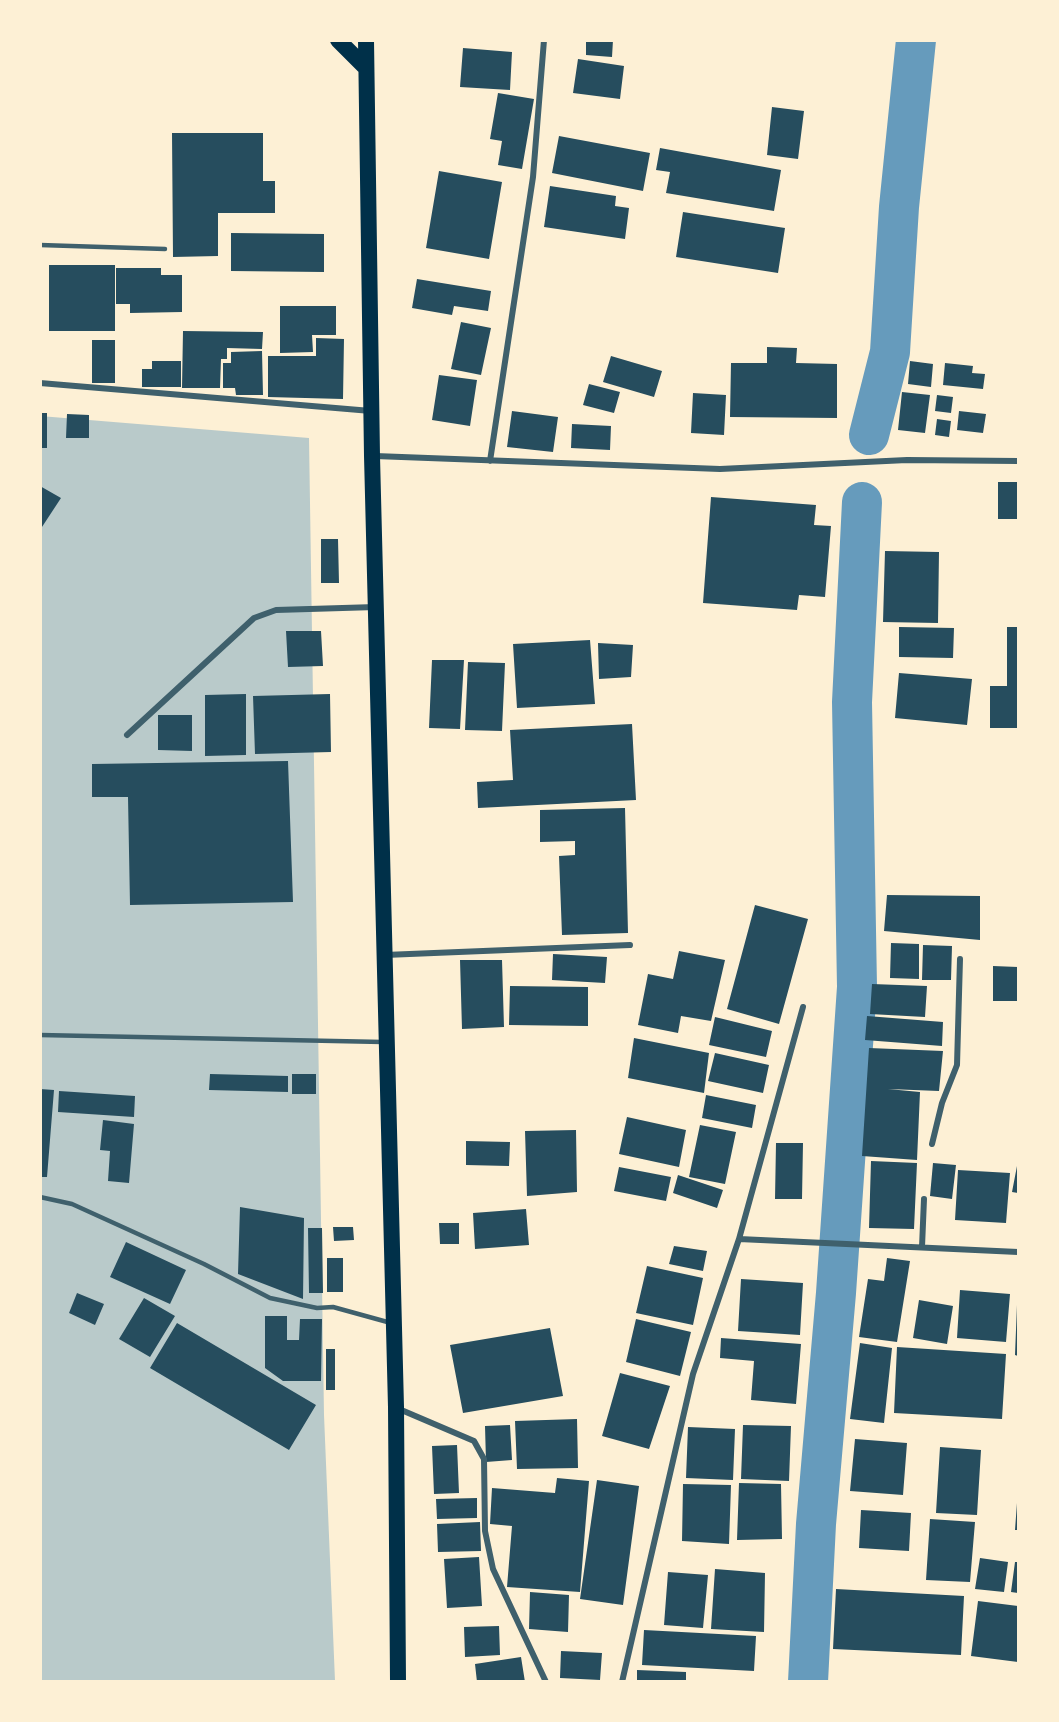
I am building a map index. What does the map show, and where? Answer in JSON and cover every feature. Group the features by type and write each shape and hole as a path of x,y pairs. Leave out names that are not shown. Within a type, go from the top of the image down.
{"highway":[{"path":"338,40 366,68"},
{"path":"366,40 371,411 396,1407 398,1682"}],"street":[{"path":"490,461 533,177 544,40"},
{"path":"40,383 371,411"},
{"path":"372,456 720,469 907,460 1018,461"},
{"path":"127,735 254,618 276,610 376,607"},
{"path":"384,956 630,945"},
{"path":"932,1144 942,1103 957,1065 960,959"},
{"path":"622,1682 693,1374 739,1239 803,1007"},
{"path":"922,1247 924,1199"},
{"path":"739,1239 1018,1252"},
{"path":"396,1407 474,1442 484,1458 485,1531 493,1569 546,1682"}],"lane":[{"path":"40,245 165,249"},
{"path":"40,1035 387,1042"},
{"path":"40,1197 72,1204 204,1264 270,1298 317,1308 333,1307 394,1323"}],"shaded area":[{"path":"40,416 309,438 324,1415 335,1681 41,1681"}],"building":[{"path":"586,40 613,40 612,57 586,55"},
{"path":"463,48 512,52 510,90 460,87"},
{"path":"578,59 624,66 620,99 573,93"},
{"path":"498,93 534,99 522,169 498,165 502,141 490,139"},
{"path":"772,107 804,111 798,159 767,155"},
{"path":"172,133 263,133 263,181 275,181 275,213 218,213 218,256 173,257"},
{"path":"559,136 650,153 643,191 552,173"},
{"path":"660,148 781,170 774,211 666,193 670,172 656,170"},
{"path":"439,171 502,182 489,259 426,248"},
{"path":"550,186 616,196 615,206 629,208 625,239 544,227"},
{"path":"683,212 785,228 778,273 676,257"},
{"path":"231,233 324,234 324,272 231,271"},
{"path":"49,265 115,265 115,331 49,331"},
{"path":"116,268 161,268 161,275 182,275 182,312 130,313 130,304 116,304"},
{"path":"417,279 491,291 488,311 454,306 452,315 412,308"},
{"path":"280,306 336,306 336,335 312,335 313,352 280,353"},
{"path":"461,322 491,328 481,375 451,369"},
{"path":"183,331 263,332 262,349 227,348 227,359 221,359 220,388 182,388"},
{"path":"316,338 344,339 343,399 268,397 268,356 316,356"},
{"path":"92,340 115,340 115,383 92,383"},
{"path":"767,347 797,348 796,363 837,364 837,418 730,417 731,363 767,363"},
{"path":"262,351 263,395 236,395 235,388 223,388 223,363 231,363 231,352"},
{"path":"611,356 662,371 654,397 603,382"},
{"path":"152,361 181,361 181,387 142,387 142,369 152,369"},
{"path":"910,361 933,364 931,387 908,384"},
{"path":"945,363 973,366 972,373 985,374 983,389 943,385"},
{"path":"439,375 477,380 470,426 432,420"},
{"path":"589,384 620,392 614,413 583,405"},
{"path":"902,392 930,395 925,433 898,430"},
{"path":"693,393 726,395 724,435 691,433"},
{"path":"937,395 953,397 951,413 935,411"},
{"path":"512,411 558,417 553,452 507,447"},
{"path":"959,411 986,414 983,433 957,430"},
{"path":"40,413 47,413 47,448 40,448"},
{"path":"67,414 89,415 89,438 66,438"},
{"path":"937,419 951,421 949,437 935,435"},
{"path":"572,424 611,426 610,450 571,448"},
{"path":"998,482 1018,482 1018,519 998,519"},
{"path":"40,486 61,498 40,530"},
{"path":"711,497 816,505 814,525 831,526 825,597 799,595 797,610 703,603"},
{"path":"321,539 338,539 339,583 321,583"},
{"path":"885,551 939,552 938,623 883,622"},
{"path":"899,627 954,628 953,658 899,657"},
{"path":"1007,627 1018,627 1018,728 990,728 990,686 1007,686"},
{"path":"286,631 321,631 323,666 288,667"},
{"path":"590,640 595,704 517,708 513,644"},
{"path":"598,643 633,645 631,677 599,679"},
{"path":"432,660 464,660 460,729 429,728"},
{"path":"468,662 505,663 502,731 465,730"},
{"path":"899,673 972,679 967,725 895,718"},
{"path":"246,694 246,755 205,756 205,695"},
{"path":"330,694 331,752 255,754 253,696"},
{"path":"158,715 192,715 192,751 158,750"},
{"path":"632,724 636,800 478,808 477,782 513,780 510,730"},
{"path":"288,761 293,902 130,905 128,797 92,797 92,764"},
{"path":"625,808 628,933 562,935 559,856 575,855 575,841 540,842 540,810"},
{"path":"887,895 980,896 980,940 884,931"},
{"path":"755,905 808,919 779,1024 727,1009"},
{"path":"891,943 919,944 919,979 890,978"},
{"path":"923,945 952,946 951,980 922,980"},
{"path":"679,951 725,960 711,1021 681,1016 678,1033 638,1025 648,974 673,979"},
{"path":"553,954 607,957 605,983 552,980"},
{"path":"460,960 502,960 504,1027 462,1029"},
{"path":"993,966 1018,967 1018,1001 993,1001"},
{"path":"872,984 927,986 925,1017 870,1014"},
{"path":"510,986 588,987 588,1026 509,1025"},
{"path":"867,1016 943,1022 942,1046 865,1040"},
{"path":"715,1017 772,1031 766,1057 709,1045"},
{"path":"634,1038 709,1053 704,1093 628,1078"},
{"path":"869,1048 943,1051 939,1091 888,1089 920,1092 917,1160 862,1156"},
{"path":"715,1053 769,1065 763,1093 708,1081"},
{"path":"210,1074 288,1076 288,1092 209,1090"},
{"path":"292,1074 316,1074 316,1094 292,1094"},
{"path":"40,1089 54,1090 47,1177 40,1177"},
{"path":"59,1091 135,1096 134,1117 58,1112"},
{"path":"706,1095 756,1105 752,1128 702,1118"},
{"path":"627,1117 686,1130 679,1167 619,1154"},
{"path":"103,1120 134,1124 129,1183 108,1181 110,1151 100,1150"},
{"path":"700,1125 736,1132 725,1184 689,1177"},
{"path":"576,1130 577,1192 527,1196 525,1131"},
{"path":"466,1141 510,1142 509,1166 466,1165"},
{"path":"776,1143 803,1143 802,1199 775,1199"},
{"path":"871,1161 917,1163 914,1229 869,1228"},
{"path":"933,1163 956,1165 952,1199 930,1196"},
{"path":"1018,1166 1018,1193 1012,1192"},
{"path":"619,1167 671,1177 666,1201 614,1191"},
{"path":"958,1170 1010,1173 1006,1223 955,1220"},
{"path":"678,1175 723,1190 717,1208 673,1193"},
{"path":"240,1207 304,1218 303,1299 238,1274"},
{"path":"526,1209 529,1245 475,1249 473,1213"},
{"path":"439,1223 459,1223 459,1244 440,1244"},
{"path":"333,1227 353,1227 354,1240 334,1241"},
{"path":"308,1228 322,1228 323,1293 309,1293"},
{"path":"126,1242 186,1270 170,1304 110,1277"},
{"path":"674,1246 707,1251 703,1271 669,1264"},
{"path":"327,1258 343,1258 343,1292 327,1292"},
{"path":"887,1258 910,1261 897,1342 859,1337 868,1279 884,1281"},
{"path":"647,1266 703,1278 693,1325 636,1313"},
{"path":"741,1279 803,1283 800,1335 738,1331"},
{"path":"960,1290 1010,1294 1006,1342 957,1338"},
{"path":"77,1293 104,1304 95,1325 69,1313"},
{"path":"144,1298 175,1316 150,1357 119,1339"},
{"path":"919,1300 953,1306 947,1344 913,1338"},
{"path":"1018,1305 1018,1356 1015,1355"},
{"path":"265,1316 287,1316 287,1340 299,1340 300,1319 322,1319 321,1381 283,1381 265,1368"},
{"path":"636,1319 691,1332 680,1376 626,1362"},
{"path":"177,1323 316,1405 289,1450 150,1368"},
{"path":"550,1328 563,1396 463,1413 450,1345"},
{"path":"721,1338 801,1344 796,1404 751,1400 754,1361 720,1358"},
{"path":"860,1343 892,1348 884,1423 850,1419"},
{"path":"897,1347 1006,1354 1002,1419 894,1413"},
{"path":"326,1349 335,1349 335,1390 326,1390"},
{"path":"620,1373 670,1386 649,1449 602,1436"},
{"path":"577,1419 578,1468 517,1469 515,1421"},
{"path":"510,1425 512,1460 486,1462 485,1426"},
{"path":"743,1425 791,1426 789,1481 741,1479"},
{"path":"688,1427 735,1429 733,1480 686,1478"},
{"path":"855,1439 907,1443 903,1495 850,1491"},
{"path":"457,1445 459,1493 434,1494 432,1446"},
{"path":"940,1447 981,1450 977,1515 936,1513"},
{"path":"557,1478 589,1481 580,1592 507,1587 512,1526 490,1524 492,1488 555,1493"},
{"path":"597,1480 639,1486 623,1605 580,1599"},
{"path":"739,1483 781,1484 782,1539 737,1540"},
{"path":"683,1484 731,1485 729,1544 682,1541"},
{"path":"477,1498 477,1518 437,1519 436,1499"},
{"path":"1017,1503 1018,1530 1015,1530"},
{"path":"861,1510 911,1513 909,1551 859,1548"},
{"path":"930,1519 975,1522 970,1582 926,1580"},
{"path":"480,1522 481,1551 438,1552 437,1524"},
{"path":"479,1557 482,1606 447,1608 444,1559"},
{"path":"980,1558 1008,1562 1004,1592 975,1589"},
{"path":"1015,1562 1018,1562 1018,1593 1011,1592"},
{"path":"715,1569 765,1573 764,1632 711,1629"},
{"path":"668,1572 708,1575 703,1628 664,1625"},
{"path":"836,1589 964,1596 961,1655 833,1649"},
{"path":"530,1592 569,1595 568,1632 529,1629"},
{"path":"978,1601 1018,1606 1018,1662 971,1656"},
{"path":"499,1626 500,1655 465,1657 464,1627"},
{"path":"644,1630 756,1636 754,1671 642,1665"},
{"path":"561,1651 602,1653 600,1680 560,1678"},
{"path":"521,1657 525,1682 477,1682 475,1664"},
{"path":"637,1670 686,1672 686,1682 637,1682"}],"waterway":[{"path":"869,435 890,352 899,207 916,40"},
{"path":"808,1682 816,1524 836,1293 857,987 852,702 862,502"}]}
